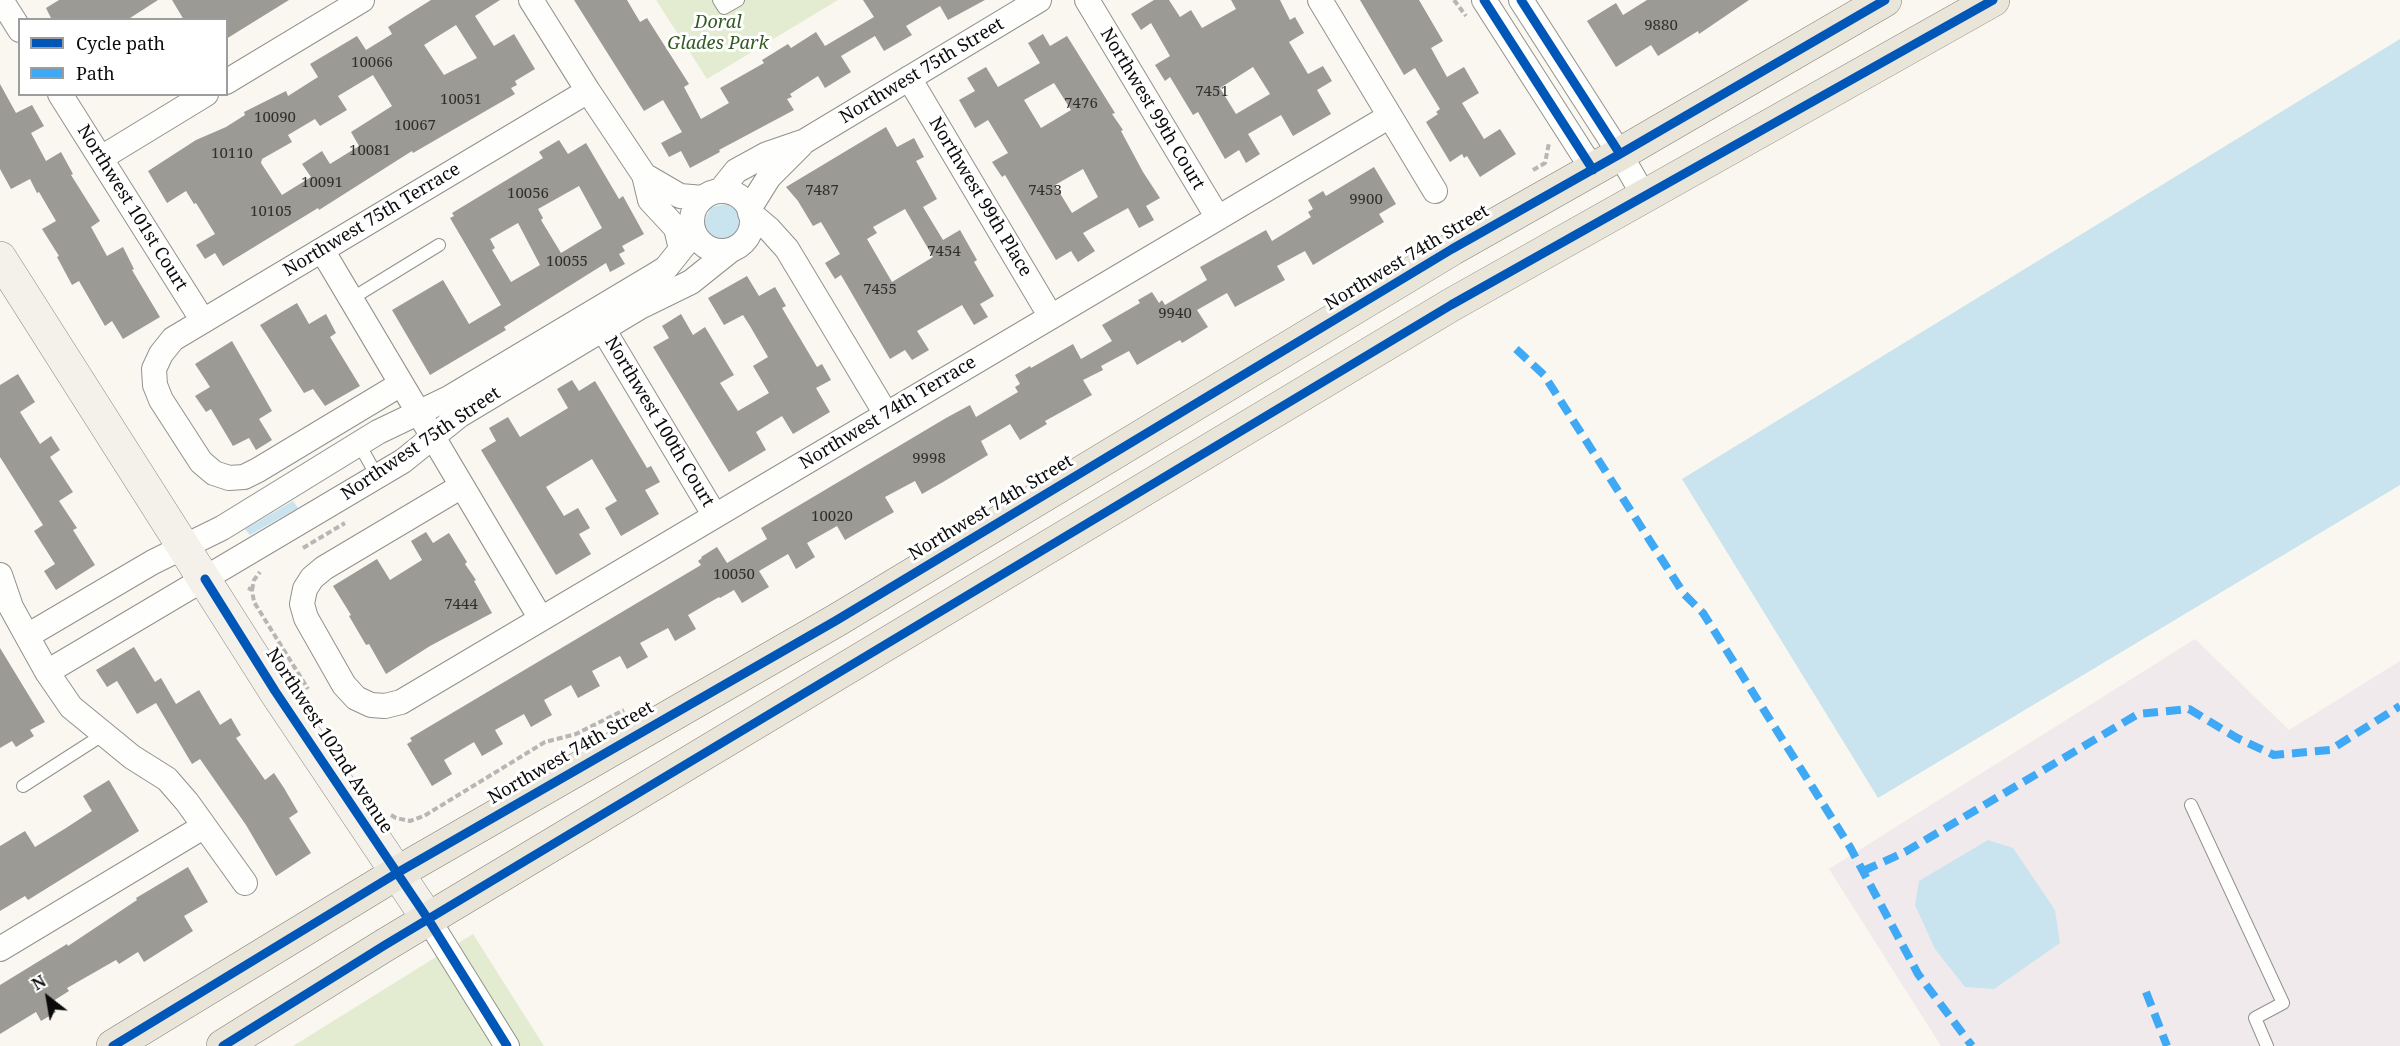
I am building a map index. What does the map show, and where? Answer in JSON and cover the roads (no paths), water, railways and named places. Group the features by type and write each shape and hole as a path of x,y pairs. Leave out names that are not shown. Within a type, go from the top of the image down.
{"main road":[{"name":"Northwest 74th Street","path":"114,1046 397,873 837,620 1452,249 1885,0"},
{"path":"223,1046 428,919 1451,305 1993,0"}],"street":[{"path":"1,0 18,27"},
{"path":"228,81 362,0"},
{"path":"531,0 644,175 650,200 688,241 713,250 762,249 797,265"},
{"name":"Northwest 75th Street","path":"711,195 736,171 766,154 805,141 1039,0"},
{"name":"Northwest 99th Court","path":"1087,0 1218,218"},
{"path":"1320,0 1435,191"},
{"path":"1484,0 1606,162 1644,196"},
{"path":"1521,0 1606,162"},
{"name":"Northwest 99th Place","path":"909,78 1051,317"},
{"name":"Northwest 75th Terrace","path":"402,384 258,470 244,477 229,478 214,473 201,462 161,400 155,385 154,369 161,354 173,339 588,91"},
{"name":"Northwest 101st Court","path":"61,96 203,321"},
{"path":"101,159 203,96"},
{"name":"Northwest 74th Terrace","path":"462,486 324,568 304,589 302,604 311,628 344,685 356,698 371,705 385,706 401,702 1390,116"},
{"name":"Northwest 75th Street","path":"749,211 769,177 805,141"},
{"path":"644,175 680,196 738,196 749,211 787,249 886,414"},
{"path":"688,241 693,214 711,195"},
{"path":"735,248 751,230 749,211"},
{"name":"Northwest 75th Street","path":"27,636 153,562 222,528 378,432 449,398 655,275 666,268 688,241"},
{"name":"Northwest 75th Street","path":"47,672 377,476 402,460 460,415 640,307 691,282 735,248"},
{"path":"322,250 541,619"},
{"name":"Northwest 102nd Avenue","path":"0,258 275,691 428,919"},
{"name":"Northwest 100th Court","path":"603,329 715,516"},
{"path":"0,575 11,608 47,672 71,707 132,757 167,779 187,802 245,883"},
{"path":"0,949 203,826"},
{"path":"428,919 507,1046"}],"lane":[{"path":"719,0 724,8 738,0"},
{"path":"351,299 439,245"},
{"path":"359,444 377,476"},
{"path":"23,786 104,734"},
{"path":"2191,805 2283,1003 2255,1018 2267,1046"}],"water":[{"path":"2400,39 2400,485 1878,798 1682,479"},
{"path":"727,204 740,213 740,228 730,238 716,241 706,234 703,223 711,207"},
{"path":"293,501 298,508 250,535 245,529"},
{"path":"1988,840 2013,848 2055,910 2060,943 1994,989 1965,987 1935,949 1915,905 1919,881"}],"park label":[{"name":"Doral Glades Park","path":"718,33"}]}
